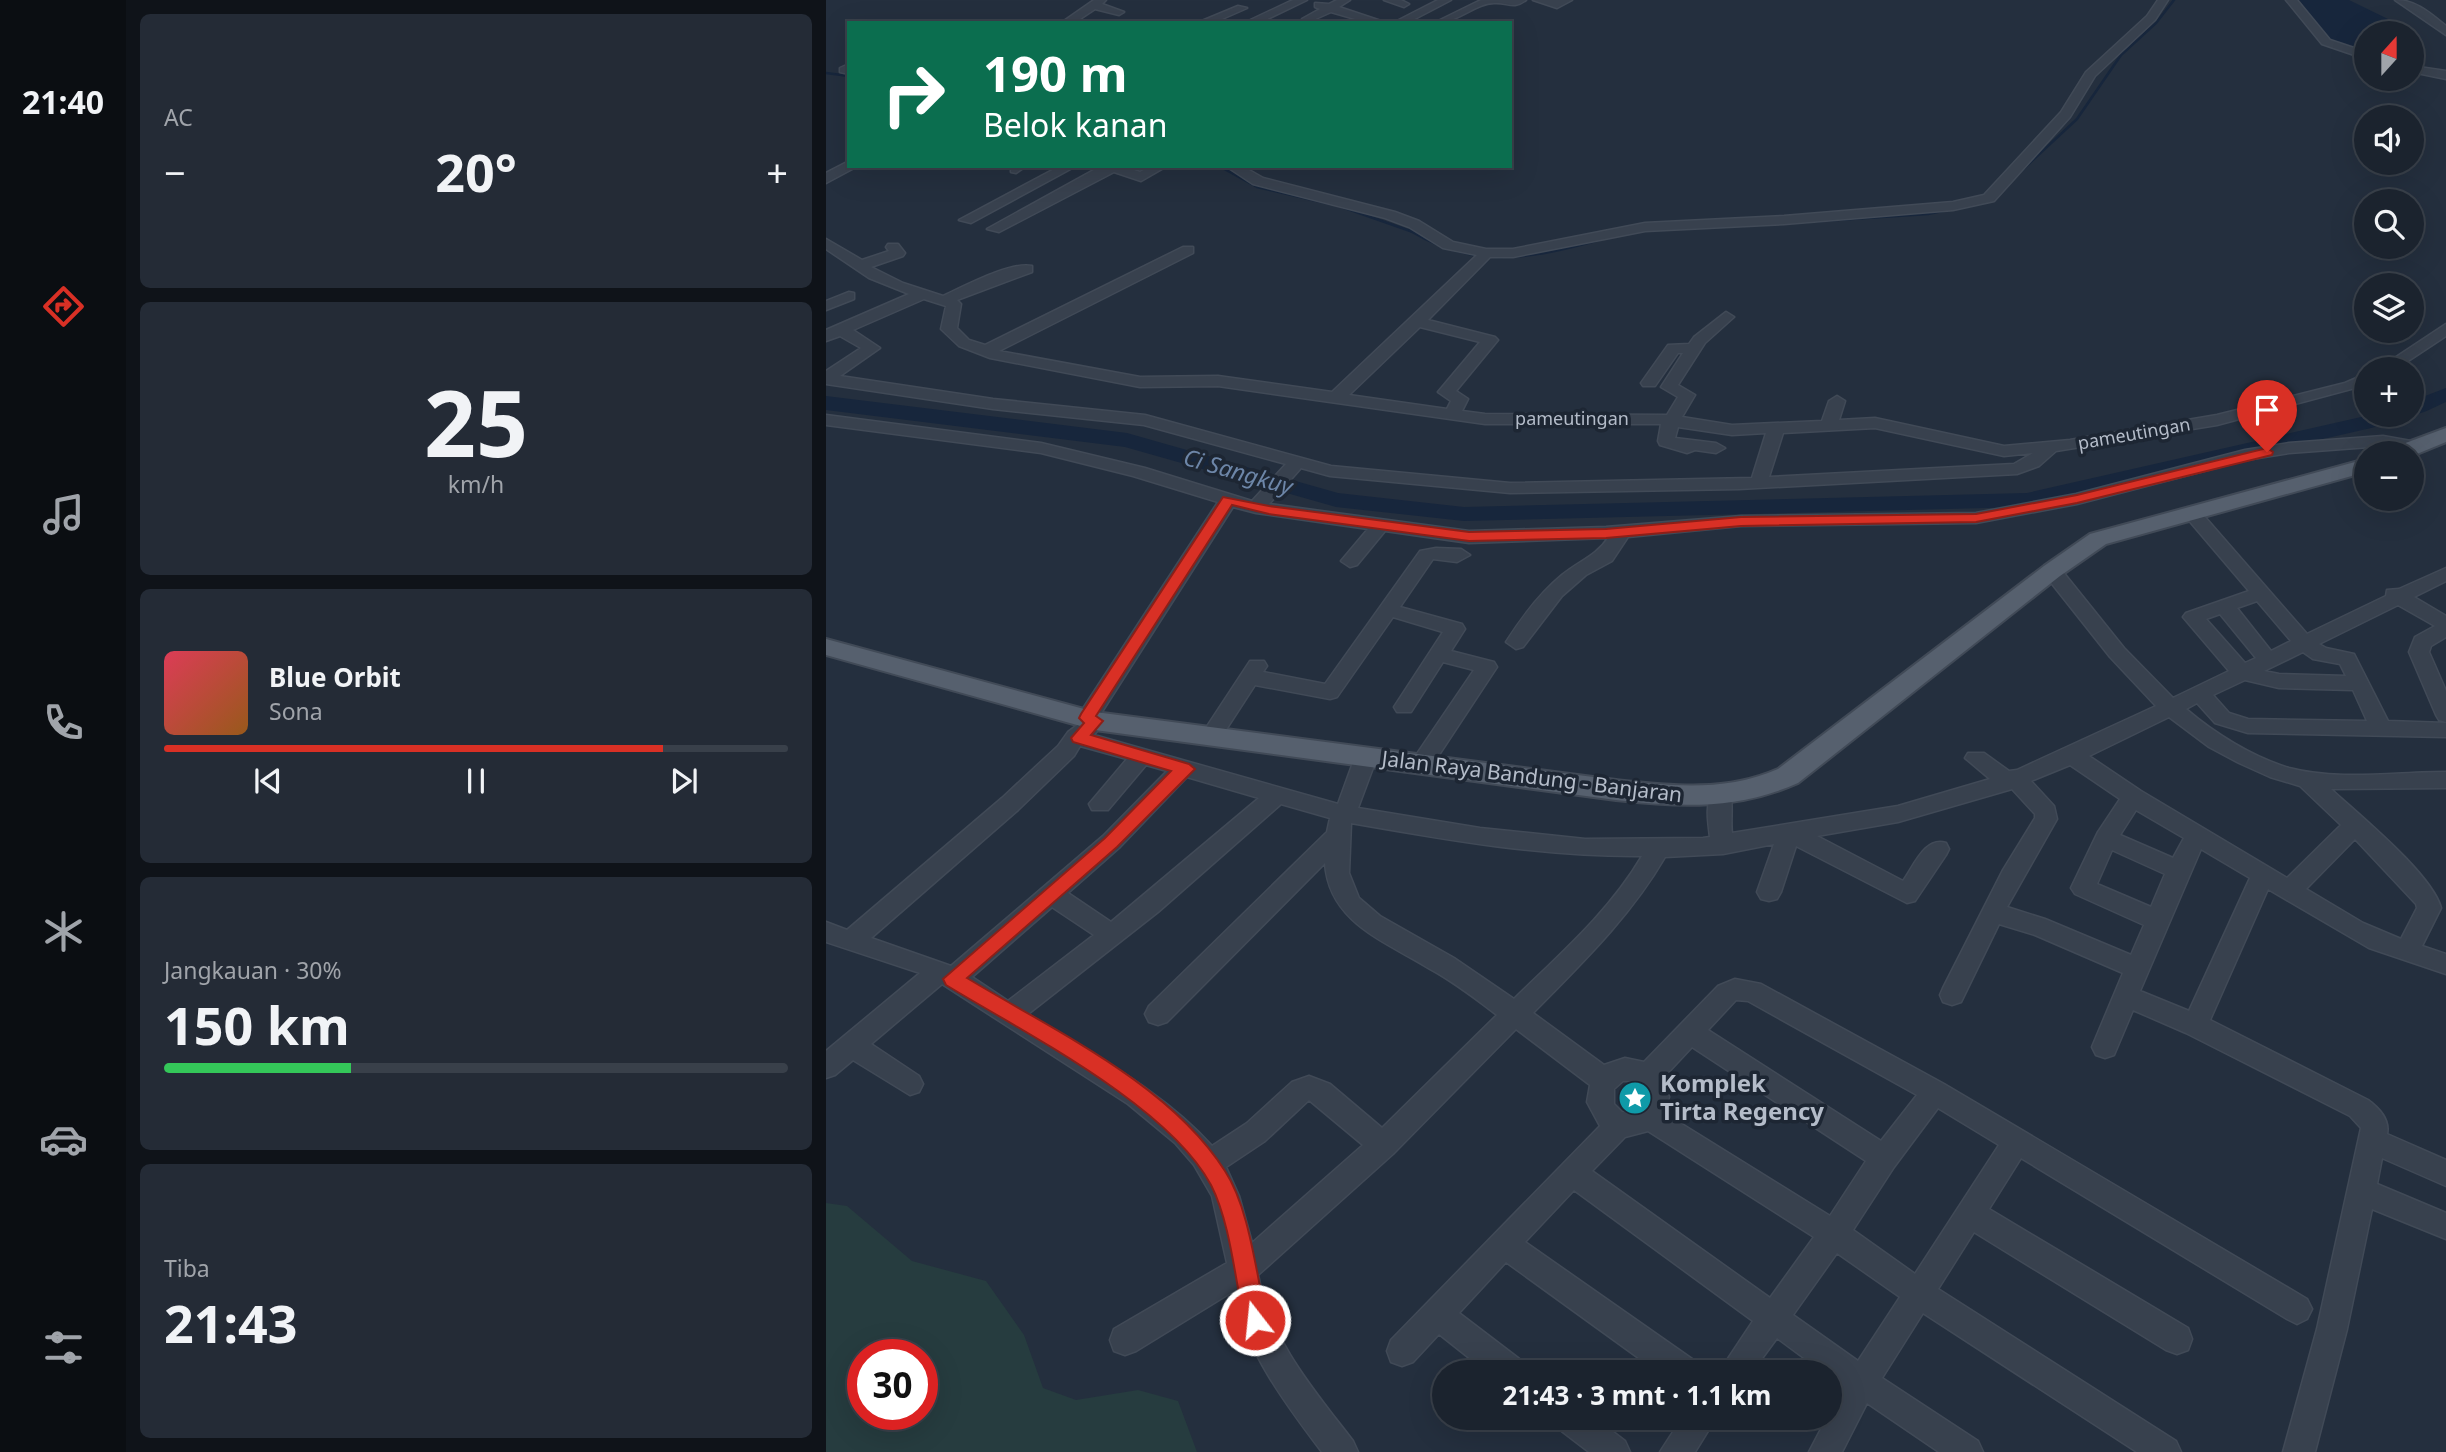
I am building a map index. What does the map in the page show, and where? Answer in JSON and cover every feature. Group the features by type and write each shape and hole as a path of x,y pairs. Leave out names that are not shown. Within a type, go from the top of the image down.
{"main road":[{"path":"2424,443 2446,434"},
{"name":"Jalan Raya Bandung - Banjaran","path":"826,647 1087,726 1211,737 1616,790 1690,797 1721,796 1758,789 1788,776 2052,570 2098,539 2354,468"}],"street":[{"path":"1254,21 1301,0 1373,21"},
{"path":"1303,21 1345,0"},
{"path":"1389,0 1404,4"},
{"path":"1402,21 1446,0"},
{"path":"1443,21 1490,0"},
{"path":"1496,0 1518,2"},
{"path":"1538,0 1562,3"},
{"path":"1235,168 1258,181 1414,223 1456,248 1484,256 1513,253 1645,227 1888,213 1953,205 1989,198 2066,114 2090,74 2151,18 2163,0"},
{"path":"2291,0 2326,42 2354,52"},
{"path":"2400,0 2428,16 2446,32"},
{"path":"1494,14 1518,2"},
{"path":"1069,21 1097,3 1119,12"},
{"path":"1537,14 1562,3"},
{"path":"1207,21 1242,8"},
{"path":"1331,21 1346,13"},
{"path":"2424,71 2446,75"},
{"path":"826,179 847,165"},
{"path":"966,220 1066,168"},
{"path":"995,229 1109,168"},
{"path":"1114,168 1141,177"},
{"path":"1122,188 1157,168"},
{"path":"826,243 859,266 898,286 945,300 983,283 1027,269"},
{"path":"859,266 898,252 893,247"},
{"path":"986,351 1188,250"},
{"path":"1338,396 1484,256"},
{"path":"833,333 923,294"},
{"path":"826,306 849,296"},
{"name":"pameutingan","path":"945,300 954,304 949,329 953,336 986,351 1043,365 1140,382 1218,381 1485,419 1672,421 1715,429 1775,430 1875,423 2004,451 2050,448 2217,420 2354,385"},
{"path":"1716,448 1694,444 1687,448 1666,442 1672,421 1687,396 1671,389 1669,385 1693,349 1726,317"},
{"path":"1418,322 1490,340 1446,392 1460,399 1452,414"},
{"path":"2404,357 2446,329"},
{"path":"826,378 872,348 833,333"},
{"path":"1649,383 1674,348 1693,349"},
{"path":"826,378 993,404 1145,420 1295,465 1330,471 1510,488 1759,483 2017,469 2033,463 2050,448"},
{"path":"1829,425 1837,401"},
{"path":"826,420 1041,448 1139,472 1228,500 1381,526 1469,537 1622,532 1741,522 1976,518 2077,499 2245,456 2289,448 2354,442"},
{"path":"1759,483 1775,430"},
{"path":"1258,506 1295,465"},
{"path":"839,937 1010,804 1066,751 1075,737 1087,726 1228,500"},
{"path":"2192,513 2304,643 2320,654 2347,659 2382,730"},
{"path":"1350,561 1381,526"},
{"path":"1516,642 1541,605 1593,560 1605,557 1622,532"},
{"path":"1211,737 1254,671 1330,692 1427,555 1461,555"},
{"path":"2052,570 2168,708 2203,736 2221,746 2271,770 2306,778 2446,780"},
{"path":"2013,780 2072,755 2446,574"},
{"path":"2262,593 2193,617 2241,672 2279,681 2360,683"},
{"path":"2397,596 2394,594 2446,626 2422,642 2419,652 2438,683 2446,715"},
{"path":"2224,606 2268,660"},
{"path":"1390,610 1455,627 1404,707"},
{"path":"1421,764 1488,667 1438,654"},
{"path":"2200,693 2222,718 2236,724 2446,730"},
{"path":"1087,726 1146,757 1277,797 1341,825 1542,845 1665,848 1723,845 1898,814 2013,780 2014,777 2048,815 1993,912 1952,995"},
{"path":"2072,755 2133,797 2371,938 2446,964"},
{"path":"1100,804 1142,756 1146,757"},
{"path":"1366,757 1341,825 1341,886 1350,905 1513,1013 1605,1081"},
{"path":"1976,758 2013,780"},
{"path":"826,1067 1051,894 1140,815 1183,768 1187,769"},
{"path":"2306,778 2394,862 2427,900 2429,908 2407,951"},
{"path":"1009,1016 1263,811 1273,795 1277,797"},
{"path":"1721,796 1718,816 1723,845"},
{"path":"2133,797 2106,838 2083,888 2157,920"},
{"path":"1158,1014 1341,825"},
{"path":"2289,891 2354,826"},
{"path":"1769,892 1790,834 1788,832 1907,894 1938,849"},
{"path":"2105,1047 2178,870 2197,834"},
{"path":"2106,838 2178,870"},
{"path":"1125,1340 1243,1269 1383,1145 1513,1013 1604,926 1637,885 1660,846 1665,848"},
{"path":"2195,1025 2263,874"},
{"path":"1051,894 1112,935"},
{"path":"1993,912 2036,926 2136,968"},
{"path":"839,937 946,975 1105,1073 1153,1106 1219,1178 1231,1208 1249,1303 1261,1336 1292,1386 1342,1452"},
{"path":"1647,1077 1727,993 1735,989 1752,991 1935,1092 2297,1309"},
{"path":"2125,996 2195,1025 2359,1108 2373,1122 2374,1142 2364,1192 2332,1329 2299,1452"},
{"path":"1691,1033 1884,1158"},
{"path":"852,1045 910,1084"},
{"path":"1402,1351 1573,1173 1634,1120 1657,1101 1657,1092 1647,1077 1639,1073 1620,1072 1605,1081 1599,1090 1598,1101 1602,1111 1634,1120 1834,1234 1921,1295 2165,1452"},
{"path":"1207,1164 1256,1132 1301,1090 1309,1088 1321,1091 1383,1145"},
{"path":"1743,1360 1834,1234 1884,1158 1935,1092"},
{"path":"1825,1452 1862,1382 1921,1295 2015,1142"},
{"path":"2374,1142 2446,1173"},
{"path":"1573,1173 1862,1382 1967,1452"},
{"path":"2364,1192 2446,1226"},
{"path":"1971,1214 2177,1339"},
{"path":"1506,1245 1667,1360"},
{"path":"1438,1315 1496,1360"},
{"path":"1586,1430 1614,1452"},
{"path":"1676,1452 1692,1430"}],"green space":[{"path":"826,1203 847,1206 912,1261 986,1281 1024,1335 1043,1388 1076,1400 1138,1390 1178,1401 1197,1452 826,1452"}],"water":[{"path":"2299,0 2349,0 2388,19 2354,21 2354,47 2328,40"}],"waterway":[{"path":"2019,173 2077,119 2121,55 2156,23 2174,0"},
{"path":"826,73 847,76"},
{"path":"1223,168 1257,187 1330,204"},
{"path":"1741,226 1928,214 1986,202"},
{"path":"1339,206 1413,232"},
{"path":"1410,230 1457,251 1504,257 1551,251 1601,239"},
{"name":"Ci Sangkuy","path":"2424,404 2446,394"},
{"name":"Ci Sangkuy","path":"826,403 1127,440 1336,500 1464,514 2027,500 2354,425"}],"place":[{"name":"Komplek Tirta Regency","path":"1635,1098"}],"route":[{"path":"1255,1320 1249,1303 1238,1233 1231,1208 1219,1178 1189,1141 1153,1106 1105,1073 1036,1033 953,979 1111,842 1149,806 1183,768 1187,769 1079,738 1095,721 1087,718 1228,500 1269,510 1469,537 1606,533 1741,522 1976,518 2077,499 2267,452"}]}
